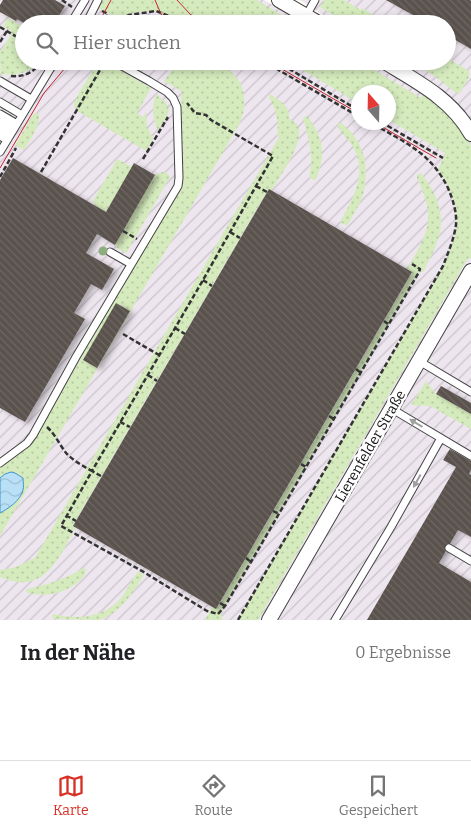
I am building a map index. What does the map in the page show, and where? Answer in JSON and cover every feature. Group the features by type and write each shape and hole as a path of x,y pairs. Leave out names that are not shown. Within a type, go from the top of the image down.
{"street":[{"path":"279,0 304,15"},
{"path":"398,70 438,96 461,118 471,134"},
{"name":"Lierenfelder Straße","path":"269,620 471,271"}],"lane":[{"path":"76,15 84,0"},
{"path":"90,15 98,0"},
{"path":"307,15 315,0"},
{"path":"0,136 10,133 49,70"},
{"path":"0,463 28,443 76,357 178,186 177,107 173,98 167,92 129,70"},
{"path":"1,82 31,99"},
{"path":"0,102 10,133"},
{"path":"0,107 10,133"},
{"path":"0,114 10,133"},
{"path":"0,122 10,133"},
{"path":"0,128 10,133"},
{"path":"110,252 131,264"},
{"path":"419,361 471,392"},
{"path":"392,409 471,456"},
{"path":"335,620 391,527 441,438"},
{"path":"449,548 471,561"}],"path":[{"path":"62,0 72,7"},
{"path":"128,15 156,11 167,15"},
{"path":"0,27 15,36"},
{"path":"0,42 6,31"},
{"path":"1,82 7,76 18,76 30,73 33,70"},
{"path":"41,172 100,70"},
{"path":"279,70 351,112"},
{"path":"291,70 351,106"},
{"path":"184,98 194,112 206,115 211,120 273,156 61,526 142,571 207,611 218,614 225,606 251,562 416,278 420,269 412,264"},
{"path":"143,159 170,113"},
{"path":"238,620 443,266 454,234 456,219 453,202 437,170 420,152 383,130"},
{"path":"394,130 443,158"},
{"path":"0,177 16,148"},
{"path":"256,186 267,192"},
{"path":"123,231 144,243"},
{"path":"230,232 240,238"},
{"path":"410,275 416,278"},
{"path":"203,280 212,286"},
{"path":"384,321 388,324"},
{"path":"175,328 184,334"},
{"path":"123,334 159,355"},
{"path":"356,369 361,372"},
{"path":"148,375 157,381"},
{"path":"329,416 334,419"},
{"path":"120,422 130,428"},
{"path":"40,423 54,434 68,455 101,476"},
{"path":"301,464 306,467"},
{"path":"273,512 279,514"},
{"path":"66,515 76,521"},
{"path":"246,558 251,562"},
{"path":"220,604 225,606"}],"shaded area":[{"path":"0,0 264,0 291,15 15,15 15,70 392,70 425,88 471,142 471,267 267,620 0,620"},
{"path":"300,0 471,0 471,125 405,70 456,70 456,15 323,15"},
{"path":"471,283 471,620 276,620"}],"green space":[{"path":"103,0 257,0 281,15 168,15 147,11 126,15 110,15 98,8"},
{"path":"324,0 344,0 373,15 333,15 320,7"},
{"path":"8,18 15,22 15,70 28,70 14,74 4,74 1,77 0,52 11,35 11,31 3,26"},
{"path":"456,63 469,71 469,77 460,93 456,93 425,70 456,70"},
{"path":"94,70 120,70 151,88 137,113 143,117 146,112 147,126 153,139 146,151 79,112 74,107 81,90"},
{"path":"173,70 228,70 236,76 243,90 243,115 0,536 0,467 32,443 181,185 183,162 181,91 164,81"},
{"path":"303,70 374,70 421,98 425,91 463,129 471,146 471,259 468,258 258,620 238,620 443,267 457,225 456,210 452,196 438,170 445,153 396,124 396,85 351,85 351,99"},
{"path":"156,94 167,104 169,111 158,131 153,113"},
{"path":"270,94 286,107 289,119 296,123 299,129 296,147 286,167 271,191 268,190 73,525 76,527 54,564 39,578 30,581 16,582 0,577 0,570 15,567 35,558 279,137 277,135 276,115 269,97"},
{"path":"34,113 39,115 38,124 24,150 15,145"},
{"path":"306,116 317,132 322,147 321,162 316,179 314,180 310,178 310,149 303,119"},
{"path":"341,123 356,138 361,147 366,167 365,188 362,198 347,226 340,222 354,195 359,176 359,166 353,147 338,127 337,124"},
{"path":"117,159 132,167 106,212 96,206 93,201"},
{"path":"162,172 167,173 170,177 125,253 115,245 155,175"},
{"path":"421,173 432,188 441,215 440,233 424,271 418,273 222,610 222,620 205,620 212,607 217,608 412,273 407,269 425,235 428,215 427,205 417,178 417,175"},
{"path":"426,381 436,394 471,414 471,429 430,406 411,405"},
{"path":"84,568 86,571 83,578 60,592 39,595 26,592 27,589 56,581"},
{"path":"138,571 144,575 135,589 120,607 108,616 100,620 53,619 53,614 81,617 107,610 121,598"}],"water":[{"path":"11,472 23,478 22,494 17,501 0,513 0,478"}],"building":[{"path":"3,0 55,0 65,6 59,15 15,15 15,20 0,12 0,5"},
{"path":"386,0 470,0 471,49 456,40 456,15 413,15"},
{"path":"13,158 106,212 134,163 155,175 115,245 97,234 86,253 114,269 102,290 91,284 74,313 85,319 25,422 0,408 0,180"},
{"path":"269,189 412,272 216,609 73,526"},
{"path":"116,303 130,311 97,368 83,360"},
{"path":"441,386 471,403 471,414 436,394"},
{"path":"450,449 471,461 469,474 471,475 471,537 458,530 439,563 471,582 471,620 367,620 456,467 443,460"}],"tram line":[{"path":"103,15 111,0"},
{"path":"155,0 162,15"},
{"path":"177,0 191,15"},
{"path":"0,168 44,93 63,70"},
{"path":"284,70 351,109"},
{"path":"388,130 436,158"}]}
